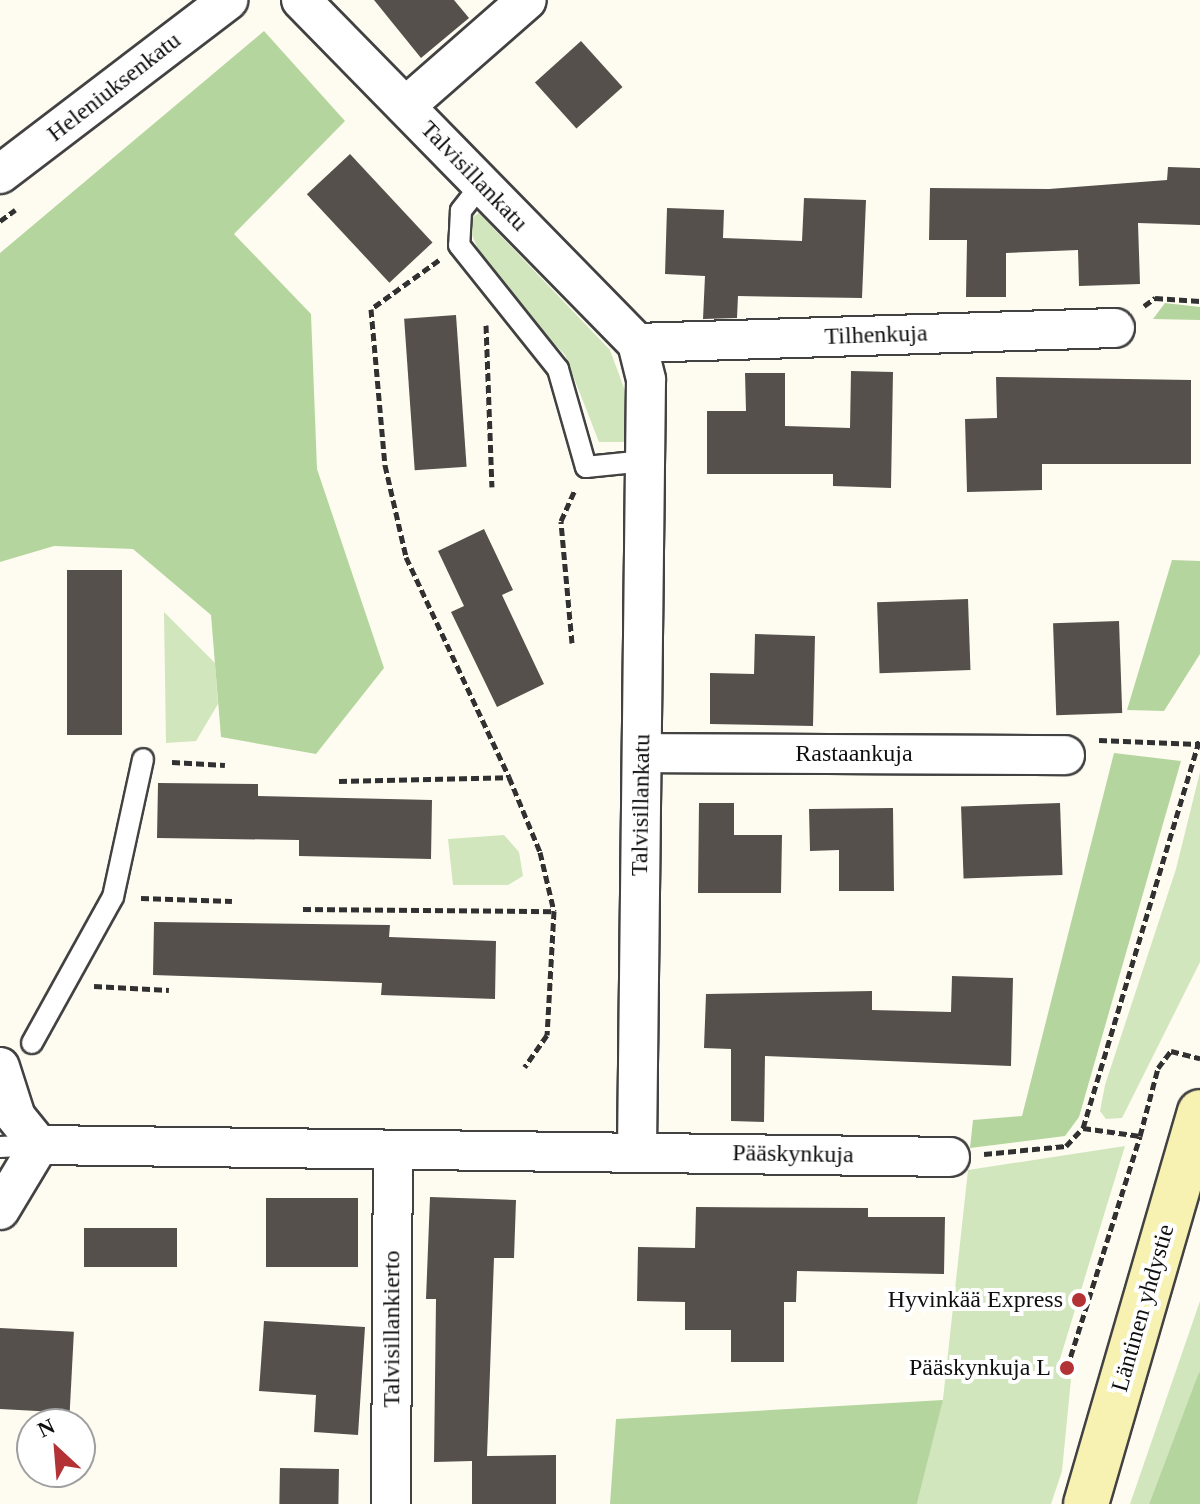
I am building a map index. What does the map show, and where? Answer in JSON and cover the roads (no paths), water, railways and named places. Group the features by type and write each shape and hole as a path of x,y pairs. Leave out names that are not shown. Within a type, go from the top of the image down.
{"main road":[{"name":"Läntinen yhdystie","path":"1086,1504 1200,1112"}],"street":[{"name":"Heleniuksenkatu","path":"0,174 228,0"},
{"name":"Talvisillankatu","path":"301,0 637,343 646,380 637,1150"},
{"path":"407,105 527,0"},
{"name":"Tilhenkuja","path":"637,343 1115,328"},
{"name":"Rastaankuja","path":"642,753 1065,755"},
{"path":"0,1067 16,1117 39,1145 393,1153 637,1150"},
{"path":"0,1210 39,1145"},
{"name":"Pääskynkuja","path":"637,1150 950,1157"},
{"name":"Talvisillankierto","path":"391,1504 393,1153"}],"lane":[{"path":"481,185 461,211 459,245 558,369 586,467 645,461"},
{"path":"32,1043 113,897 143,759"},
{"path":"0,1147 39,1145"}],"place":[{"name":"Hyvinkää Express","path":"1079,1300"},
{"name":"Pääskynkuja L","path":"1067,1368"}]}
